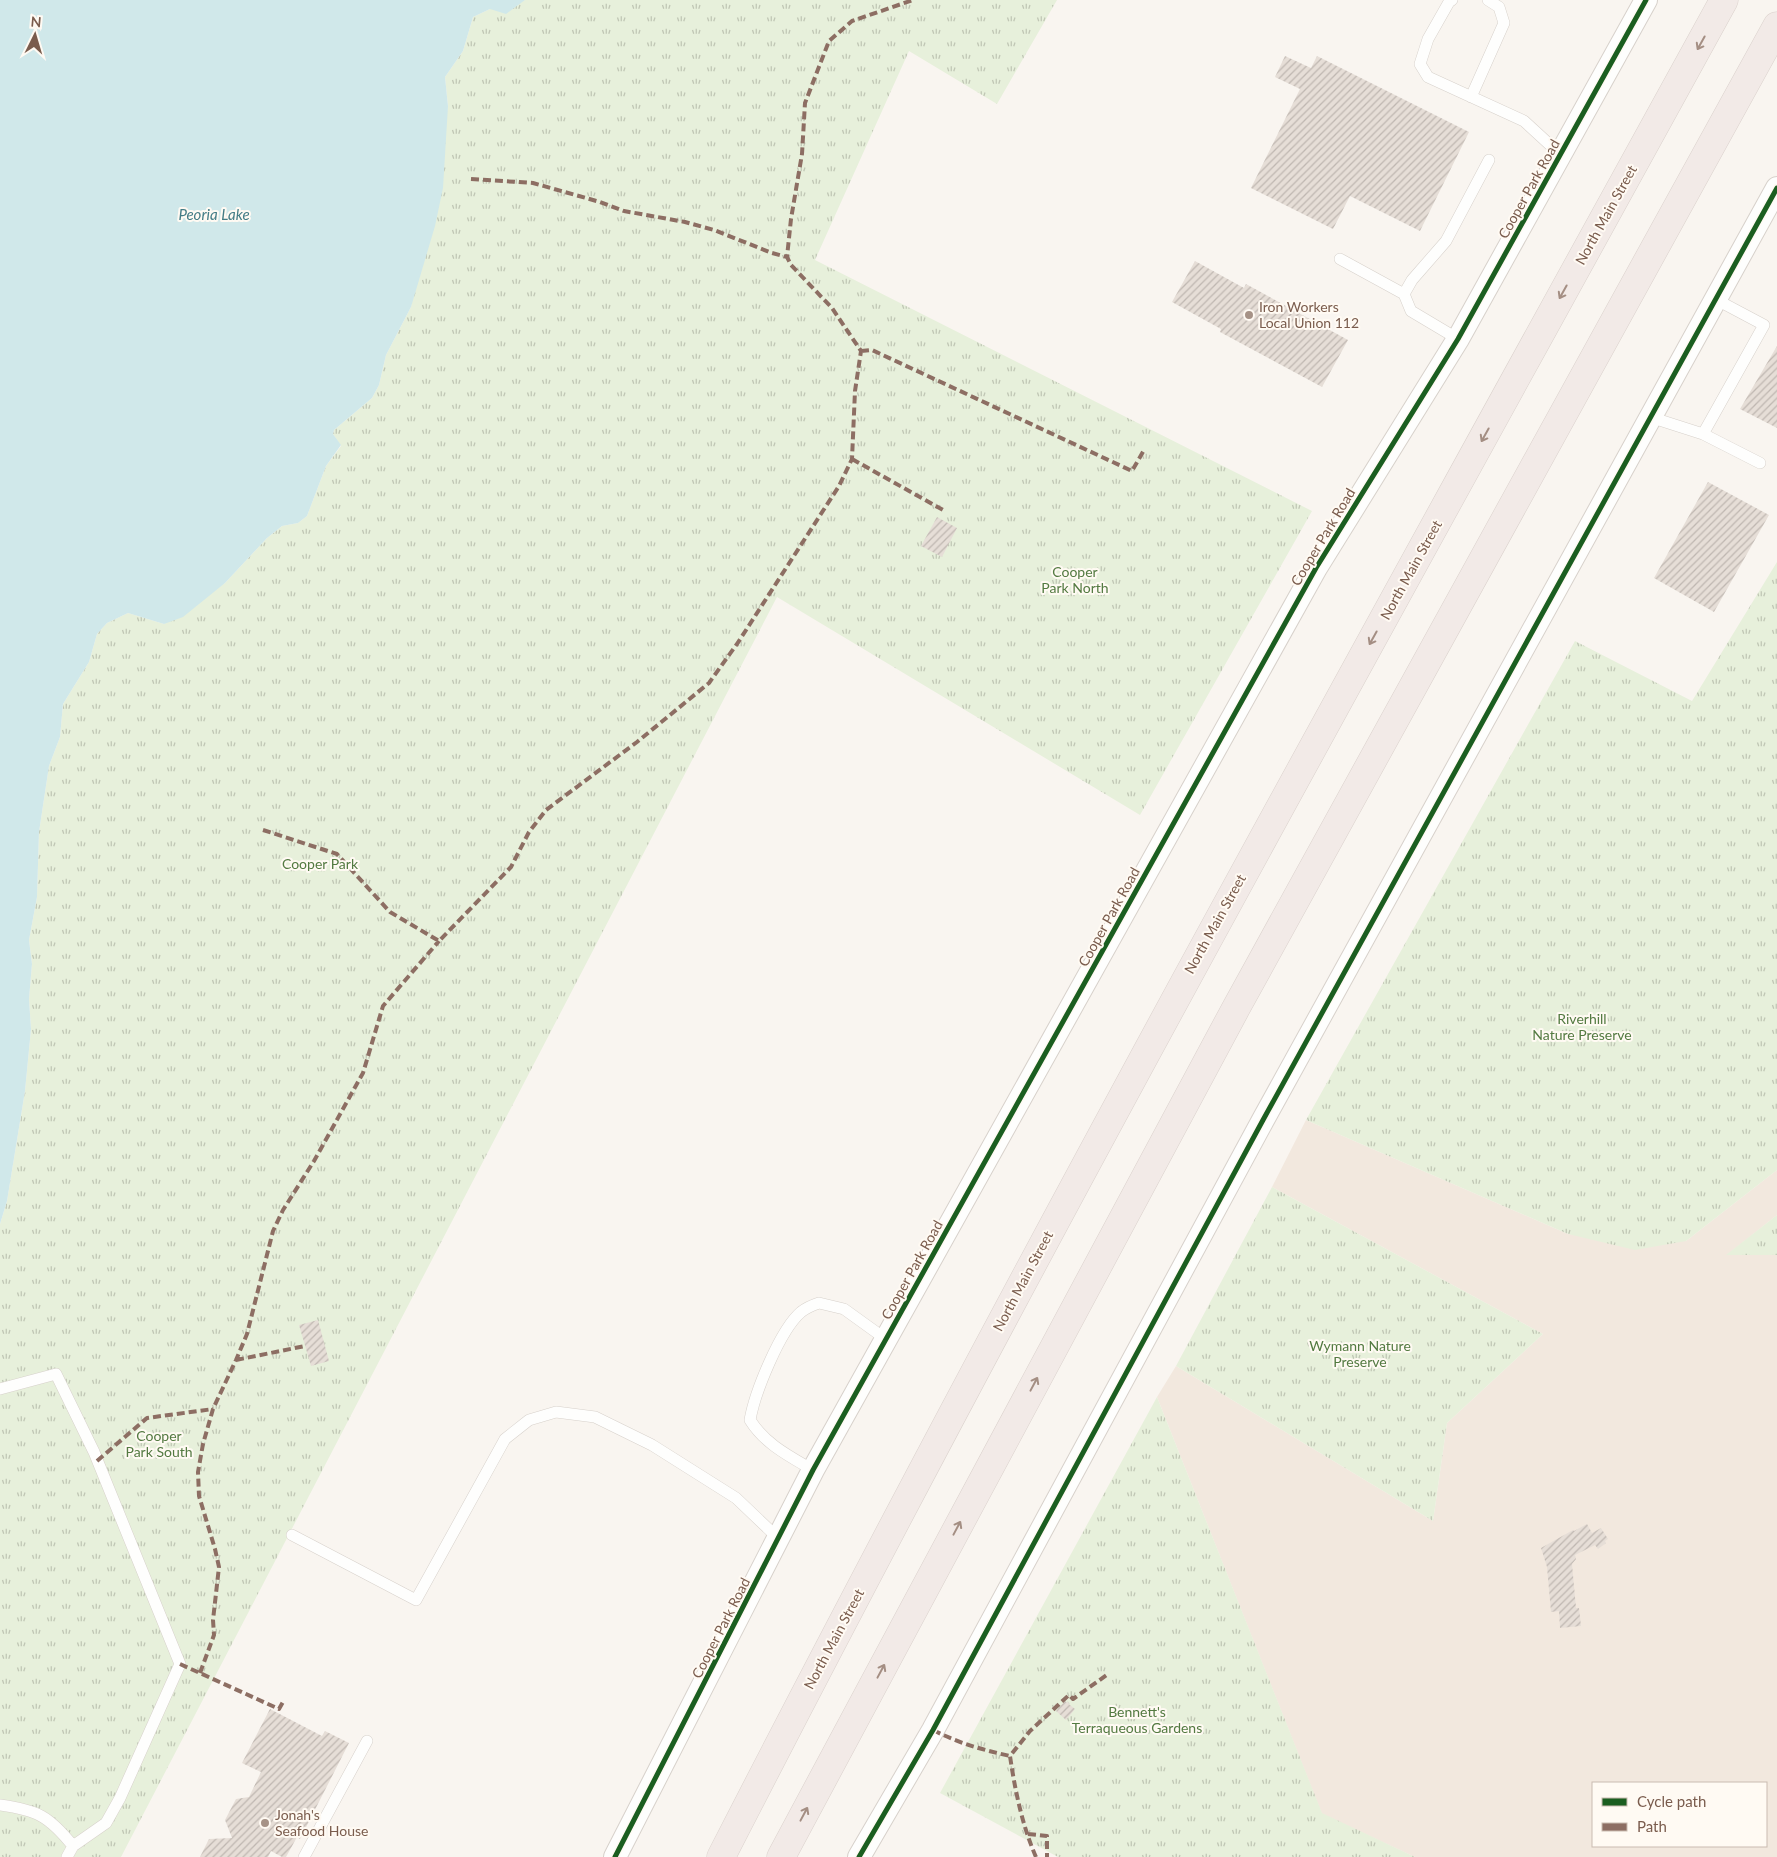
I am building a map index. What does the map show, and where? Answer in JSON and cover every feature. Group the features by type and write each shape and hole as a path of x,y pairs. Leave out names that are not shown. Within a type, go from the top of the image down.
{"highway":[{"name":"North Main Street","path":"721,1857 908,1496 1162,1021 1724,0"},
{"path":"781,1857 1223,1032 1777,26"}],"street":[{"name":"Cooper Park Road","path":"615,1857 813,1470 1316,568 1458,339 1646,0"},
{"path":"859,1857 933,1730 1262,1120 1777,188"}],"lane":[{"path":"1452,0 1449,2 1428,39 1420,64 1428,77 1524,121 1561,155"},
{"path":"1470,97 1504,23 1499,7 1488,0"},
{"path":"1404,294 1412,280 1446,241 1489,160"},
{"path":"1340,259 1404,294 1411,311 1458,339"},
{"path":"1703,434 1764,325 1715,300"},
{"path":"1650,417 1703,434 1760,464"},
{"path":"813,1470 776,1448 757,1432 750,1420 753,1403 783,1335 802,1312 819,1302 844,1309 887,1340"},
{"path":"0,1389 56,1374 94,1452 180,1664 120,1798 106,1823 73,1846 67,1857"},
{"path":"292,1535 416,1600 505,1439 529,1420 556,1412 595,1417 652,1445 736,1498 779,1539"},
{"path":"304,1857 367,1741"},
{"path":"0,1805 22,1808 42,1816 57,1826 73,1846"}],"path":[{"path":"1068,1703 1073,1699"}],"shaded area":[{"path":"1306,1120 1568,1234 1686,1241 1777,1170 1777,1215 1727,1255 1777,1255 1777,1857 1415,1857 1322,1814 1157,1397 1176,1366 1433,1521 1447,1423 1543,1334 1272,1187"}],"green space":[{"name":"Cooper Park","path":"525,0 1057,0 997,104 909,51 815,260 1312,511 1140,815 777,597 121,1857 0,1857 0,1224 7,1201 25,1091 31,1029 29,999 32,964 29,940 37,897 39,832 49,766 60,737 63,704 89,662 97,634 107,623 128,613 164,624 225,583 267,538 282,526 298,523 307,516 326,466 341,446 333,434 334,430 372,398 379,385 386,355 411,307 448,106 445,77 463,51 473,17 490,9"},
{"name":"Riverhill Nature Preserve","path":"1777,562 1777,1170 1686,1241 1635,1250 1568,1234 1306,1120 1575,641 1692,701"},
{"name":"Wymann Nature Preserve","path":"1272,1187 1543,1334 1447,1423 1433,1521 1176,1366"},
{"path":"1777,1215 1777,1255 1726,1255"},
{"name":"Bennett's Terraqueous Gardens","path":"1157,1397 1322,1813 1415,1857 1058,1857 940,1793"}],"water":[{"name":"Peoria Lake","path":"0,0 525,0 506,14 490,9 473,17 463,51 445,77 448,106 443,188 435,226 411,307 386,355 379,385 372,398 334,430 333,434 341,445 326,466 307,516 298,523 282,526 267,538 225,583 183,617 164,624 128,613 107,623 97,634 89,662 63,704 60,737 49,766 39,832 37,897 29,940 32,964 29,999 31,1029 25,1091 7,1201 0,1224"}],"building":[{"path":"1285,56 1311,68 1317,56 1469,132 1420,231 1350,196 1333,229 1251,188 1300,89 1275,77"},
{"name":"Iron Workers Local Union 112","path":"1195,261 1244,288 1246,284 1348,340 1322,387 1220,332 1221,329 1172,302"},
{"path":"1777,346 1777,428 1740,409"},
{"path":"1708,482 1769,515 1714,612 1654,578"},
{"path":"937,517 957,528 942,557 921,546"},
{"path":"318,1320 329,1361 311,1366 299,1325"},
{"path":"1587,1524 1592,1533 1601,1528 1608,1539 1598,1549 1595,1545 1575,1555 1576,1559 1572,1564 1576,1608 1579,1608 1581,1626 1560,1628 1559,1611 1551,1612 1547,1567 1541,1548"},
{"path":"1065,1701 1075,1709 1066,1720 1056,1711"},
{"path":"270,1709 322,1736 325,1731 349,1743 300,1839 297,1837 286,1857 271,1851 268,1857 200,1857 209,1839 232,1838 225,1820 236,1799 249,1797 261,1772 242,1763"}],"marked path":[{"path":"263,830 337,854 390,912 439,941 511,867 529,832 546,810 637,742 709,683 737,644 839,486 852,459 855,391 861,351 832,308 791,265 787,257 791,219 802,154 805,103 829,41 852,21 913,0"},
{"path":"471,179 533,183 600,202 624,211 685,222 714,230 787,257"},
{"path":"861,351 872,350 1132,471 1144,450"},
{"path":"852,459 943,510"},
{"path":"200,1673 214,1635 213,1620 219,1567 199,1496 198,1472 203,1444 213,1409 247,1334 273,1231 283,1210 314,1161 363,1073 383,1006 439,941"},
{"path":"236,1360 305,1346"},
{"path":"97,1461 147,1418 213,1409"},
{"path":"180,1664 279,1709 284,1700"},
{"path":"1036,1857 1020,1807 1010,1756 1030,1731 1069,1695 1073,1699 1108,1674"},
{"path":"933,1730 971,1746 1010,1756"},
{"path":"1028,1834 1047,1836 1047,1857"}],"cycle path":[{"path":"615,1857 813,1470 1316,568 1458,339 1646,0"},
{"path":"859,1857 933,1730 1263,1120 1777,188"}],"place":[{"name":"Iron Workers Local Union 112","path":"1249,315"},
{"name":"Jonah's Seafood House","path":"265,1823"}],"park label":[{"name":"Cooper Park North","path":"1075,580"},
{"name":"Cooper Park South","path":"159,1444"}]}
